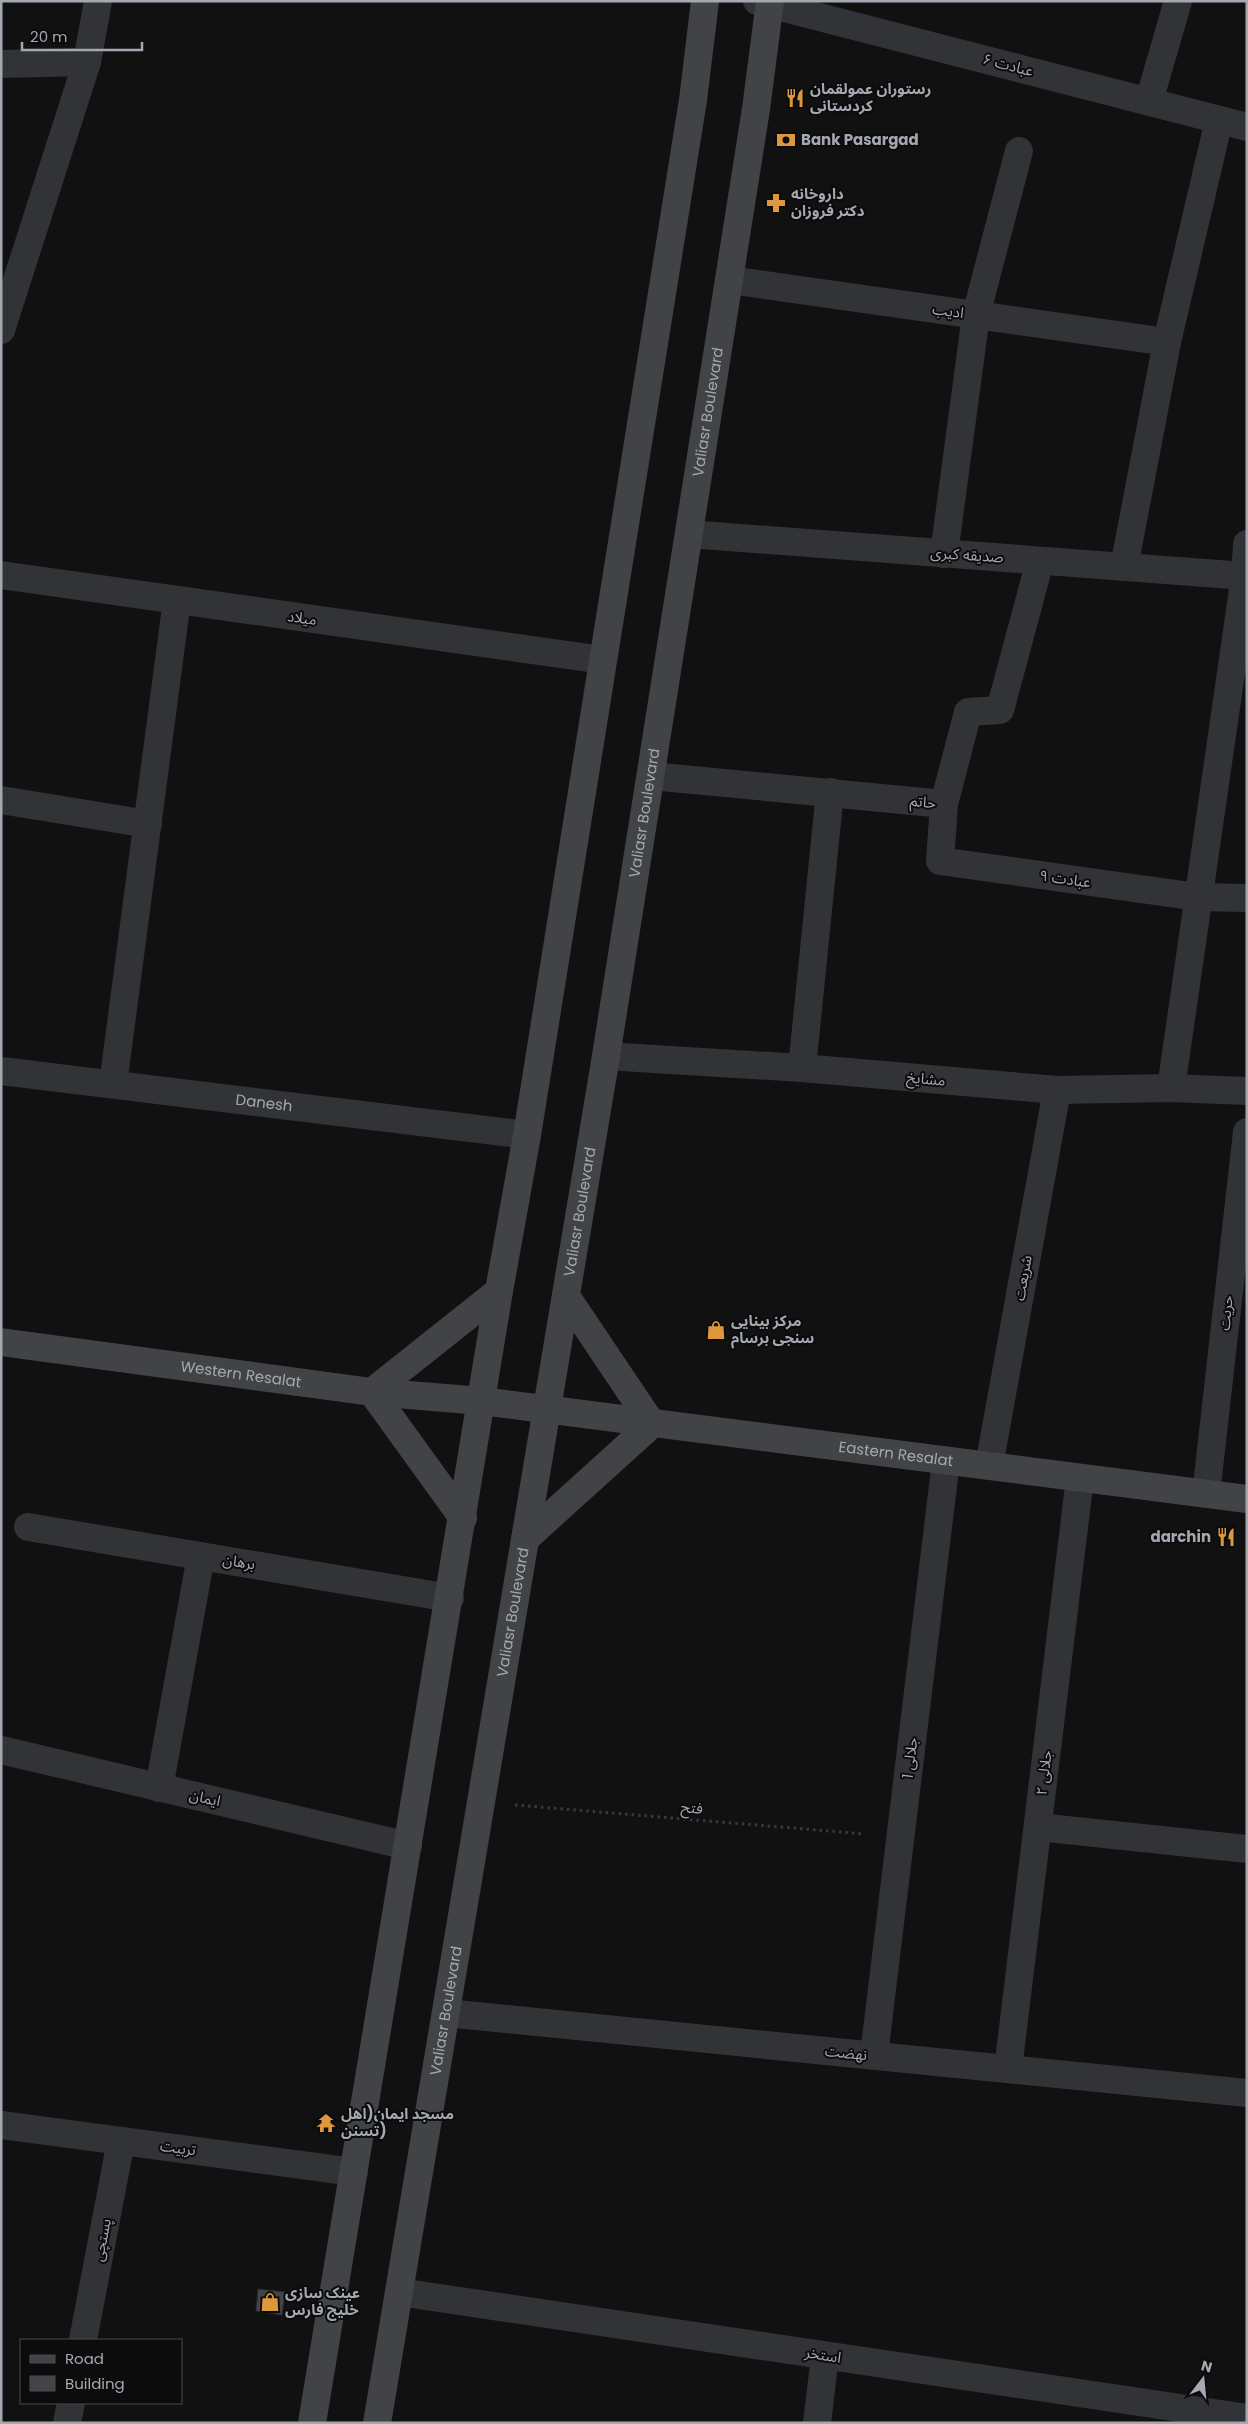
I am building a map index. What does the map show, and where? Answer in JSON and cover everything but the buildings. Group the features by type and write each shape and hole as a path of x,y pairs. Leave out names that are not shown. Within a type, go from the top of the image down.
{"main road":[{"path":"312,2423 450,1598 499,1291 527,1135 693,100 705,1"},
{"name":"Valiasr Boulevard","path":"377,2423 606,1056 756,110 766,2"},
{"path":"463,1518 372,1392 499,1291"},
{"path":"526,1539 652,1424 566,1296"},
{"name":"Western Resalat","path":"1,1342 372,1392 482,1401 547,1411"},
{"name":"Eastern Resalat","path":"547,1411 1247,1499"}],"street":[{"path":"1,330 10,272 87,62 98,1"},
{"path":"1149,101 1178,1"},
{"name":"عبادت ۶","path":"766,2 1247,127"},
{"path":"1,64 87,62"},
{"path":"1124,567 1167,342 1220,120"},
{"path":"944,554 976,315 1019,151"},
{"name":"ادیب","path":"729,280 1167,342"},
{"name":"صدیقه کبری","path":"689,534 1244,576"},
{"path":"1171,1088 1247,544"},
{"name":"حاتم","path":"650,776 944,804 968,712 1000,710 1040,561"},
{"name":"میلاد","path":"1,575 603,660"},
{"path":"113,1084 177,600"},
{"path":"802,1068 830,792"},
{"path":"1,800 148,824"},
{"name":"عبادت ۹","path":"944,804 940,861 1198,897 1247,898"},
{"name":"مشایخ","path":"606,1056 802,1068 1057,1090 1171,1088 1247,1091"},
{"name":"Danesh","path":"1,1071 527,1135"},
{"name":"شریعت","path":"989,1466 1057,1090"},
{"name":"حریت","path":"1206,1494 1247,1132"},
{"name":"جلالی 1","path":"874,2056 946,1461"},
{"name":"جلالی ۲","path":"1008,2069 1080,1478"},
{"name":"برهان","path":"28,1527 450,1598"},
{"path":"159,1788 201,1556"},
{"name":"ایمان","path":"1,1750 408,1846"},
{"path":"1038,1827 1247,1849"},
{"name":"نهضت","path":"446,2013 1247,2093"},
{"name":"تربیت","path":"1,2124 354,2172"},
{"name":"پستچی","path":"83,2339 121,2141"},
{"name":"استخر","path":"399,2292 1247,2418"},
{"path":"817,2423 826,2356"},
{"path":"67,2423 71,2404"}],"path":[{"name":"فتح","path":"482,1802 900,1836"}],"place":[{"name":"رستوران عمولقمان کردستانی","path":"795,98"},
{"name":"Bank Pasargad","path":"786,140"},
{"name":"داروخانه دکتر فروزان","path":"776,203"},
{"name":"مرکز بینایی سنجی برسام","path":"716,1330"},
{"name":"darchin","path":"1226,1537"},
{"name":"مسجد ایمان(اهل تسنن)","path":"326,2123"},
{"name":"عینک سازی خلیج فارس","path":"270,2302"}]}
